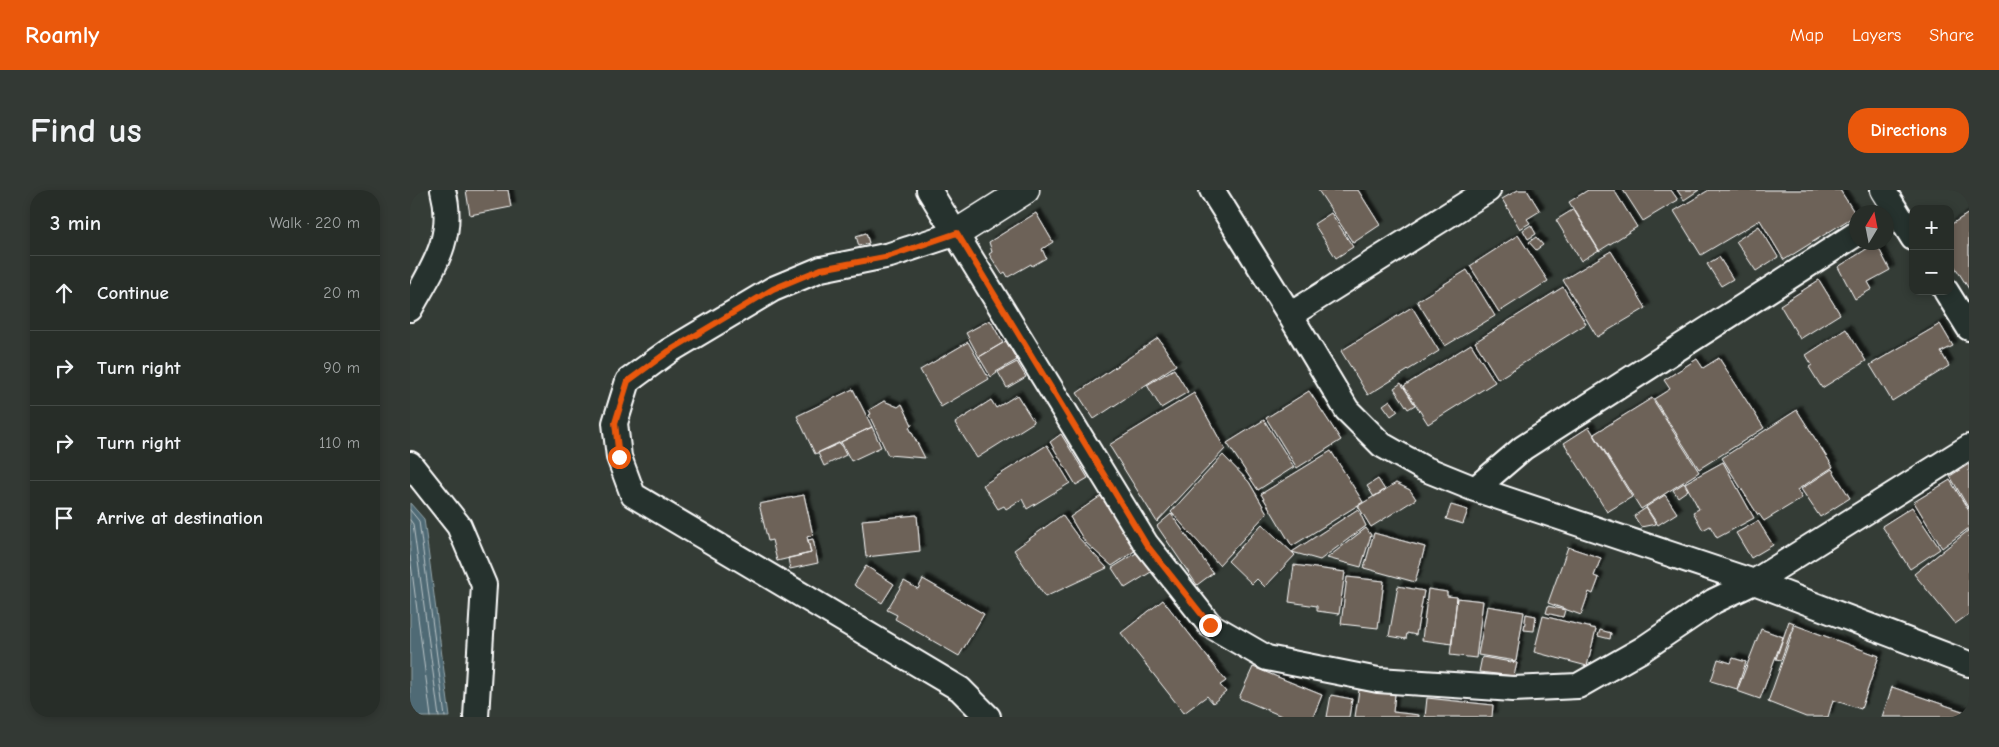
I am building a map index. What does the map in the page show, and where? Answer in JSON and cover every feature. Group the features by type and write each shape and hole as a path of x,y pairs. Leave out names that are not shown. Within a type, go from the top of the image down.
{"street":[{"path":"410,309 437,262 447,228 443,190"},
{"path":"929,190 1146,544 1210,625 1267,658 1378,680 1513,689 1578,686 1642,649 1714,600 1754,582 1969,447"},
{"path":"988,717 960,689 632,495 619,457 615,423 628,381 669,351 773,289 821,269 890,256 957,233 1025,190"},
{"path":"1212,190 1347,410 1382,444 1423,468 1474,489 1754,582 1969,664"},
{"path":"1290,315 1488,190"},
{"path":"1888,204 1909,233"},
{"path":"1474,489 1523,448 1849,238"},
{"path":"1948,295 1969,328"},
{"path":"410,464 458,526 484,585 476,717"}],"water":[{"path":"410,503 424,519 450,717 410,717"}],"building":[{"path":"466,190 508,190 511,207 470,215"},
{"path":"1318,190 1358,190 1380,225 1353,243"},
{"path":"1518,190 1527,190 1540,211 1527,219 1530,223 1520,229 1502,199"},
{"path":"1588,190 1614,190 1637,227 1599,251 1569,202"},
{"path":"1623,190 1671,190 1678,200 1643,221"},
{"path":"1677,190 1699,190 1684,200"},
{"path":"1709,190 1840,190 1850,205 1849,219 1784,260 1760,220 1701,255 1674,211"},
{"path":"1574,209 1599,250 1581,261 1556,220"},
{"path":"1036,213 1053,242 1042,249 1046,258 1008,277 1005,272 1002,274 989,254 992,252 989,242"},
{"path":"1331,213 1353,247 1336,258 1314,224"},
{"path":"1969,213 1969,289 1954,265 1954,222"},
{"path":"1531,225 1536,234 1528,239 1523,230"},
{"path":"1759,226 1778,257 1756,271 1736,241"},
{"path":"866,233 869,243 859,246 856,236"},
{"path":"1518,235 1548,281 1499,312 1470,266"},
{"path":"1536,237 1543,245 1536,250 1529,242"},
{"path":"1865,250 1880,250 1890,270 1868,282 1872,289 1855,299 1838,267"},
{"path":"1611,251 1646,308 1597,337 1563,280"},
{"path":"1719,257 1733,279 1721,286 1707,264"},
{"path":"1467,270 1495,316 1445,346 1417,301"},
{"path":"1819,280 1840,314 1800,339 1780,305"},
{"path":"1563,287 1586,324 1498,379 1475,342"},
{"path":"1412,307 1439,351 1368,395 1341,351"},
{"path":"990,320 1003,343 979,357 966,333"},
{"path":"1940,324 1953,346 1941,352 1949,366 1892,401 1870,365"},
{"path":"1846,329 1866,361 1822,388 1809,367 1812,365 1806,355"},
{"path":"1158,338 1176,365 1094,419 1077,393"},
{"path":"1006,341 1017,360 991,377 979,357"},
{"path":"968,342 989,379 941,407 920,370"},
{"path":"1471,344 1495,382 1428,424 1404,386"},
{"path":"1719,358 1764,428 1699,469 1654,399 1670,389 1664,380 1697,359 1703,368"},
{"path":"1017,362 1026,377 1007,388 998,372"},
{"path":"1174,369 1188,392 1161,408 1147,385"},
{"path":"1401,383 1415,405 1408,409 1394,388"},
{"path":"853,389 872,427 815,454 797,416"},
{"path":"1309,391 1341,440 1297,468 1266,418"},
{"path":"1194,393 1225,449 1157,522 1109,445"},
{"path":"1017,395 1034,422 977,458 955,423 991,400 996,408"},
{"path":"1652,398 1699,472 1641,509 1594,434"},
{"path":"1390,400 1398,411 1391,416 1383,405"},
{"path":"884,401 898,407 902,404 912,425 909,427 925,458 888,455 869,415 871,414 869,410"},
{"path":"1797,410 1833,467 1797,490 1802,498 1764,521 1758,515 1722,458"},
{"path":"1264,420 1294,467 1258,490 1227,443"},
{"path":"872,427 881,447 851,461 841,442"},
{"path":"1589,427 1632,497 1607,512 1564,443"},
{"path":"1061,434 1088,478 1076,485 1050,442"},
{"path":"840,443 846,455 824,466 818,453"},
{"path":"1047,445 1070,483 1027,509 1022,499 1006,509 1004,506 998,509 983,485"},
{"path":"1331,451 1363,502 1292,546 1261,494"},
{"path":"1223,455 1249,482 1267,513 1219,565 1171,512"},
{"path":"1723,462 1754,518 1717,538 1710,526 1703,530 1693,512 1699,509 1685,483"},
{"path":"1969,464 1969,509 1950,476"},
{"path":"1832,469 1850,498 1820,517 1801,489"},
{"path":"1378,479 1385,490 1374,497 1367,486"},
{"path":"1950,480 1969,511 1969,528 1942,548 1914,502"},
{"path":"1396,483 1410,490 1416,499 1371,527 1358,506"},
{"path":"1684,483 1688,490 1678,497 1673,490"},
{"path":"804,495 813,535 807,537 811,553 777,561 772,540 768,541 759,504"},
{"path":"1665,495 1677,513 1658,525 1646,507"},
{"path":"1101,496 1136,550 1112,566 1085,542 1070,517"},
{"path":"1451,505 1468,510 1463,524 1446,519"},
{"path":"1912,507 1940,549 1910,569 1882,526"},
{"path":"1646,508 1656,524 1641,527 1634,516"},
{"path":"1358,509 1366,526 1320,560 1292,552"},
{"path":"1171,514 1213,573 1197,585 1157,526"},
{"path":"917,515 920,551 866,557 862,520"},
{"path":"1062,515 1078,537 1107,568 1045,597 1014,550"},
{"path":"1758,521 1773,545 1751,558 1736,533"},
{"path":"1262,524 1295,555 1265,587 1257,579 1252,584 1228,561"},
{"path":"1366,528 1371,535 1361,567 1327,558"},
{"path":"1969,530 1969,614 1955,624 1914,574"},
{"path":"1374,533 1425,547 1415,582 1364,568"},
{"path":"813,539 818,563 790,569 788,558 811,553 808,540"},
{"path":"1568,547 1601,558 1594,576 1599,578 1593,594 1589,592 1581,615 1548,603"},
{"path":"1138,552 1151,572 1125,588 1112,568"},
{"path":"1294,565 1345,572 1339,614 1317,611 1317,606 1289,602"},
{"path":"866,566 894,584 882,603 854,585"},
{"path":"1347,577 1384,581 1378,628 1341,624"},
{"path":"923,579 984,614 959,656 895,619 897,615 887,610 904,581 918,589"},
{"path":"1398,586 1424,591 1416,635 1407,633 1406,639 1389,636"},
{"path":"1428,589 1447,592 1447,596 1457,597 1452,644 1422,640"},
{"path":"1457,598 1483,601 1476,658 1450,655"},
{"path":"1163,600 1226,681 1220,685 1226,692 1213,703 1207,696 1184,713 1121,633"},
{"path":"1487,606 1524,612 1516,661 1478,655"},
{"path":"1548,606 1565,610 1563,617 1546,613"},
{"path":"1526,614 1536,616 1534,631 1524,630"},
{"path":"1543,616 1596,629 1587,666 1534,652"},
{"path":"1789,621 1794,623 1781,660 1776,659"},
{"path":"1795,625 1879,656 1861,709 1833,700 1828,717 1806,717 1768,702"},
{"path":"1761,629 1783,637 1760,699 1737,691"},
{"path":"1600,630 1611,633 1610,639 1598,636"},
{"path":"1482,657 1517,663 1514,676 1479,672"},
{"path":"1733,658 1746,662 1737,689 1711,681 1718,659 1731,663"},
{"path":"1253,667 1322,695 1313,717 1284,717 1239,698"},
{"path":"1892,687 1968,713 1966,717 1882,717"},
{"path":"1359,690 1395,694 1393,712 1419,715 1419,717 1355,717"},
{"path":"1331,695 1352,699 1349,717 1327,717"},
{"path":"1427,698 1493,705 1492,717 1425,717"}],"route":[{"path":"619,457 615,423 628,381 669,351 773,289 821,269 890,256 957,233 1146,544 1210,625"}]}
